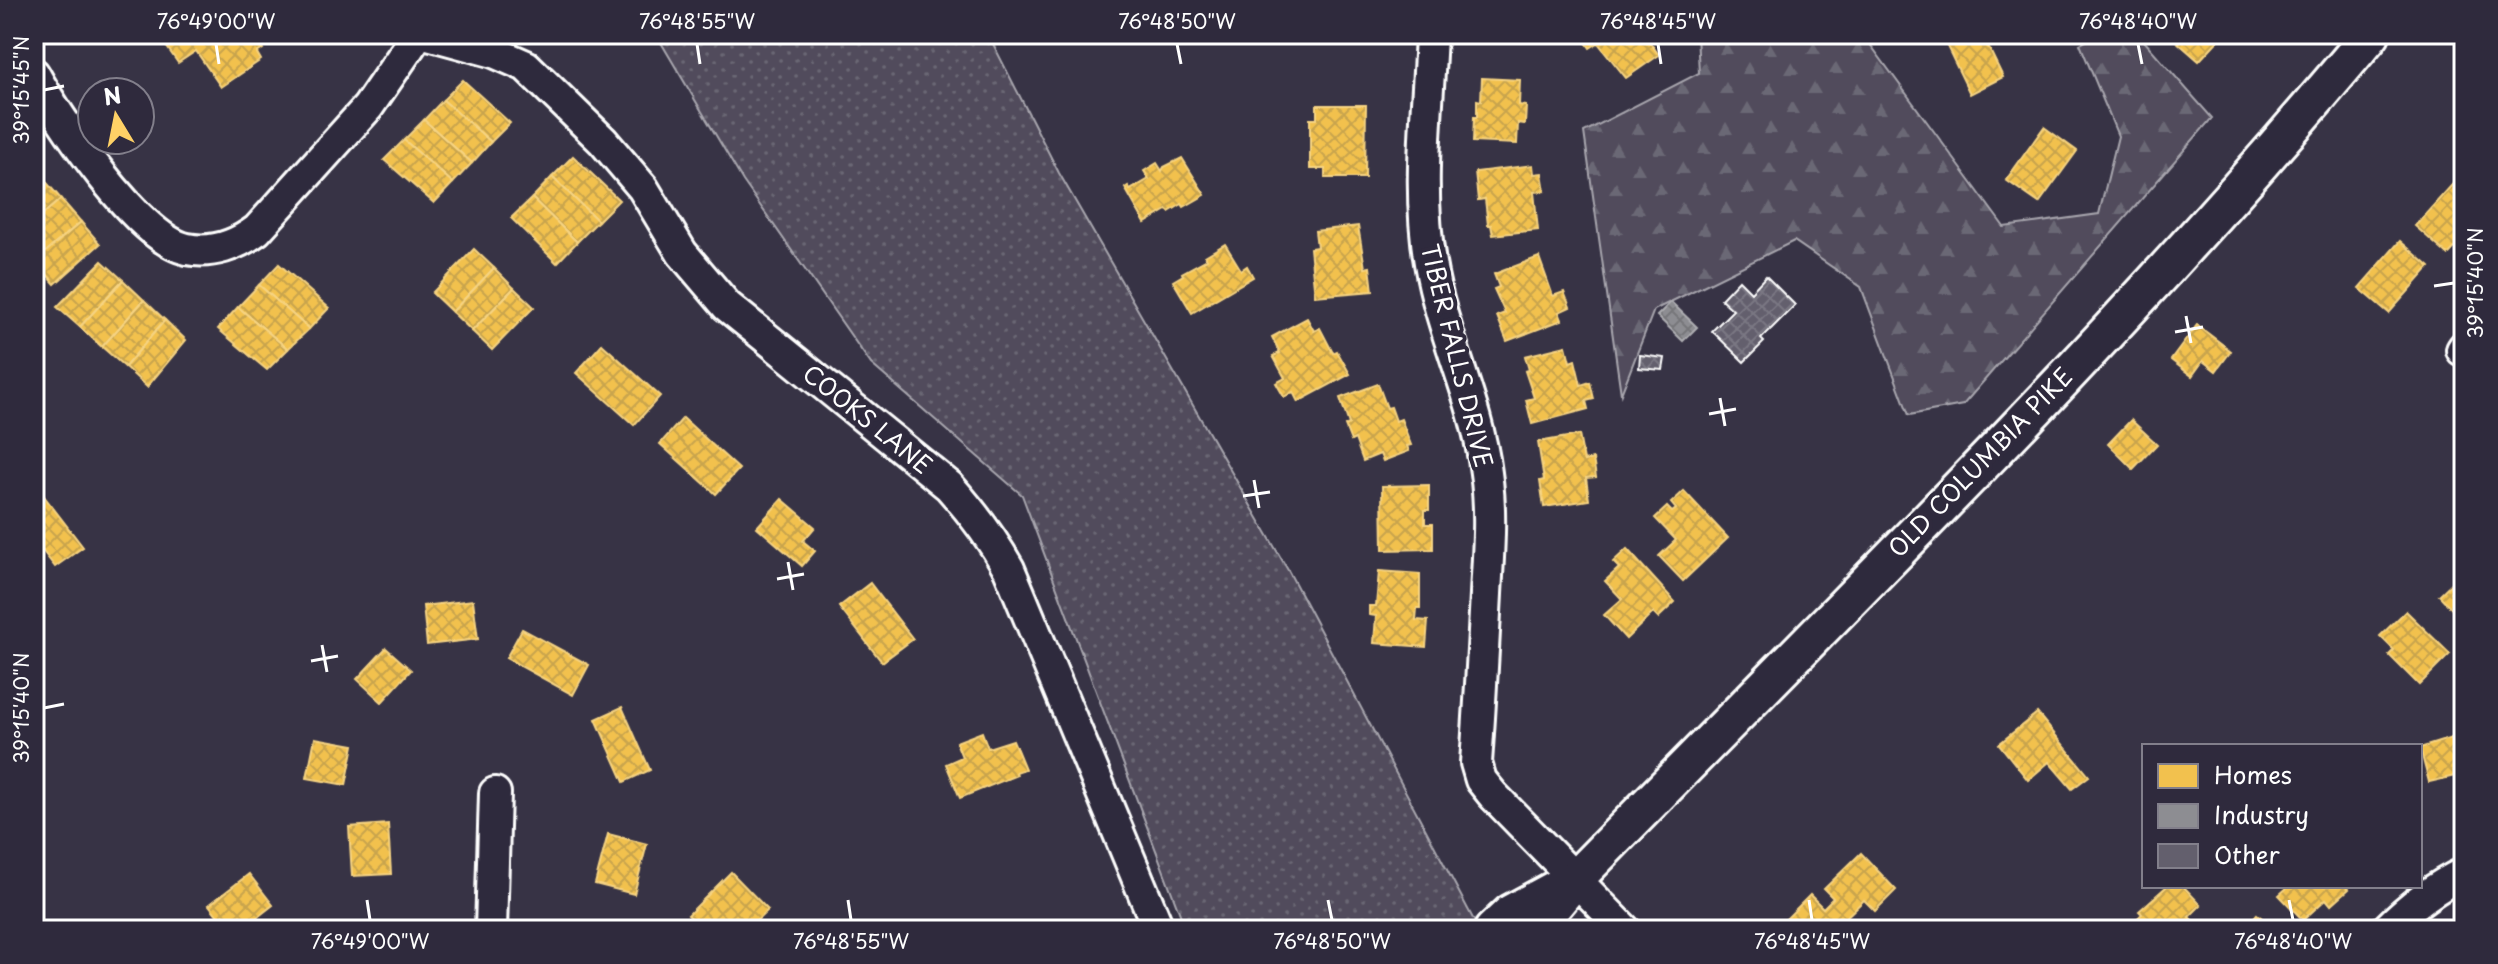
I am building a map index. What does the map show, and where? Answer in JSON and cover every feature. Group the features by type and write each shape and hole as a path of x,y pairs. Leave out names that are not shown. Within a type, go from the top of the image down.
{"street":[{"path":"34,74 84,153 129,207 167,242 186,249 205,250 242,241 257,230 368,107 418,34"},
{"name":"COOKS LANE","path":"428,34 494,52 526,66 603,141 643,188 682,253 727,306 949,486 976,517 992,537 1009,569 1159,930"},
{"name":"TIBER FALLS DRIVE","path":"1431,34 1423,172 1424,222 1430,266 1442,315 1479,431 1487,474 1490,524 1476,763 1481,780 1493,795 1625,930"},
{"name":"OLD COLUMBIA PIKE","path":"1533,930 1576,878 2027,417 2290,131 2361,38"},
{"path":"491,930 495,793"},
{"path":"2386,930 2416,901 2464,873"},
{"name":"OLD COLUMBIA PIKE","path":"1493,930 1511,913 1576,878"}],"green space":[{"path":"656,34 988,34 1059,173 1289,572 1479,930 1186,930 1022,495 871,364 743,181"},
{"path":"1697,34 1869,34 1867,40 2004,227 2099,214 2118,136 2080,44 2099,34 2138,34 2212,118 1963,405 1909,415 1861,287 1794,241 1654,310 1621,394 1584,132 1699,73"}],"building: Homes":[{"path":"177,34 253,34 263,49 257,53 261,60 221,87 196,51 178,63 164,43"},
{"path":"1580,34 1644,34 1659,55 1626,78 1598,43 1590,48"},
{"path":"1941,34 1982,34 2003,77 1970,94"},
{"path":"2168,34 2224,34 2199,61"},
{"path":"1482,78 1520,80 1519,105 1526,106 1525,124 1518,123 1517,144 1473,142 1474,117 1477,117 1477,100 1481,101"},
{"path":"463,80 510,123 491,142 443,100"},
{"path":"443,100 491,142 472,163 424,120"},
{"path":"1317,105 1366,105 1365,178 1325,178 1325,169 1310,169 1310,119 1317,119"},
{"path":"424,120 472,163 453,183 404,140"},
{"path":"2044,127 2077,151 2039,203 2006,180"},
{"path":"404,140 453,183 434,203 384,160"},
{"path":"573,156 619,200 598,221 552,177"},
{"path":"1182,158 1205,195 1184,207 1182,204 1169,212 1167,210 1145,223 1125,188 1128,186 1130,190 1149,179 1144,171 1157,163 1162,171"},
{"path":"1533,165 1534,174 1542,173 1545,191 1534,192 1538,230 1493,235 1491,225 1488,225 1485,199 1478,200 1475,172"},
{"path":"41,176 61,199 34,222 34,183"},
{"path":"552,177 598,221 577,242 532,198"},
{"path":"2459,177 2464,181 2464,238 2448,255 2415,226"},
{"path":"532,198 577,242 557,263 511,218"},
{"path":"61,199 81,222 35,261 34,222"},
{"path":"81,222 100,244 55,284 35,261"},
{"path":"1358,226 1365,268 1370,267 1373,291 1315,296 1310,248 1317,247 1315,231"},
{"path":"2400,241 2430,267 2389,313 2359,288"},
{"path":"1225,244 1241,270 1247,266 1253,277 1192,313 1173,281"},
{"path":"474,249 494,268 452,312 432,293"},
{"path":"1539,257 1553,296 1564,292 1570,307 1559,312 1562,320 1507,341 1497,316 1505,313 1494,289 1499,287 1494,274"},
{"path":"102,261 123,280 80,327 57,307"},
{"path":"279,264 329,308 309,329 259,285"},
{"path":"494,268 514,288 472,331 452,312"},
{"path":"123,280 144,300 102,347 80,327"},
{"path":"259,285 309,329 288,349 238,307"},
{"path":"514,288 534,307 492,350 472,331"},
{"path":"144,300 165,320 125,367 102,347"},
{"path":"238,307 288,349 267,370 218,329"},
{"path":"1307,318 1314,331 1320,328 1333,353 1337,351 1350,374 1298,402 1293,392 1284,397 1276,383 1285,378 1273,356 1280,353 1272,337"},
{"path":"165,320 186,340 147,387 125,367"},
{"path":"2197,325 2231,351 2216,371 2203,361 2192,376 2171,360"},
{"path":"602,344 660,396 634,425 576,373"},
{"path":"1566,346 1570,362 1575,360 1581,385 1590,382 1594,399 1586,401 1588,409 1532,424 1526,400 1534,398 1525,371 1529,370 1525,356"},
{"path":"1378,384 1387,408 1391,407 1396,421 1401,419 1411,445 1407,446 1409,451 1383,461 1380,454 1363,461 1355,439 1351,441 1345,426 1349,424 1340,398"},
{"path":"683,418 739,469 716,494 660,444"},
{"path":"2131,420 2157,444 2133,469 2108,444"},
{"path":"1579,435 1584,461 1593,459 1596,477 1586,478 1589,500 1544,507 1540,481 1544,480 1538,442"},
{"path":"34,483 83,547 55,567 34,540"},
{"path":"1429,485 1429,510 1425,510 1425,524 1433,524 1433,549 1383,550 1382,486"},
{"path":"1684,491 1728,538 1683,581 1659,556 1676,540 1655,518 1667,507 1672,512 1676,509 1671,503"},
{"path":"782,499 815,527 803,541 815,551 802,566 757,527"},
{"path":"1627,549 1675,602 1658,618 1653,613 1626,639 1604,615 1622,599 1605,581 1619,568 1613,562"},
{"path":"1379,571 1420,574 1420,608 1417,608 1416,620 1428,621 1426,647 1374,643 1376,616 1369,615 1369,606 1376,606"},
{"path":"2464,571 2464,616 2461,619 2439,595"},
{"path":"870,583 913,639 882,662 839,607"},
{"path":"473,600 478,639 427,645 423,606"},
{"path":"2406,611 2450,654 2419,685 2389,655 2394,650 2380,636"},
{"path":"522,629 589,665 573,695 506,658"},
{"path":"386,648 411,670 382,702 357,679"},
{"path":"622,707 650,770 624,782 596,719"},
{"path":"2037,713 2089,776 2072,789 2049,762 2028,780 1999,744"},
{"path":"982,732 988,748 1013,740 1025,769 960,798 946,764 962,757 956,742"},
{"path":"2464,734 2464,770 2454,773 2455,776 2429,782 2422,747"},
{"path":"315,738 354,745 346,785 307,778"},
{"path":"388,824 391,874 352,876 349,827"},
{"path":"608,834 647,844 634,894 595,884"},
{"path":"1861,853 1896,890 1875,911 1864,900 1833,930 1795,930 1785,920 1810,895 1823,908 1833,898 1824,889"},
{"path":"731,872 768,910 747,930 703,930 688,915"},
{"path":"249,874 273,905 241,930 229,930 209,905"},
{"path":"2165,888 2185,888 2201,905 2182,930 2125,930 2142,914 2139,911"},
{"path":"2287,888 2349,889 2331,905 2326,899 2303,920 2279,895"},
{"path":"2257,914 2277,930 2243,930"}],"building: Industry":[{"path":"1671,302 1697,327 1683,341 1657,316"}],"building: Other":[{"path":"1766,276 1795,305 1761,339 1764,342 1744,362 1712,331 1733,310 1721,299 1739,280 1751,292"},
{"path":"1640,355 1665,358 1663,370 1639,368"}]}
